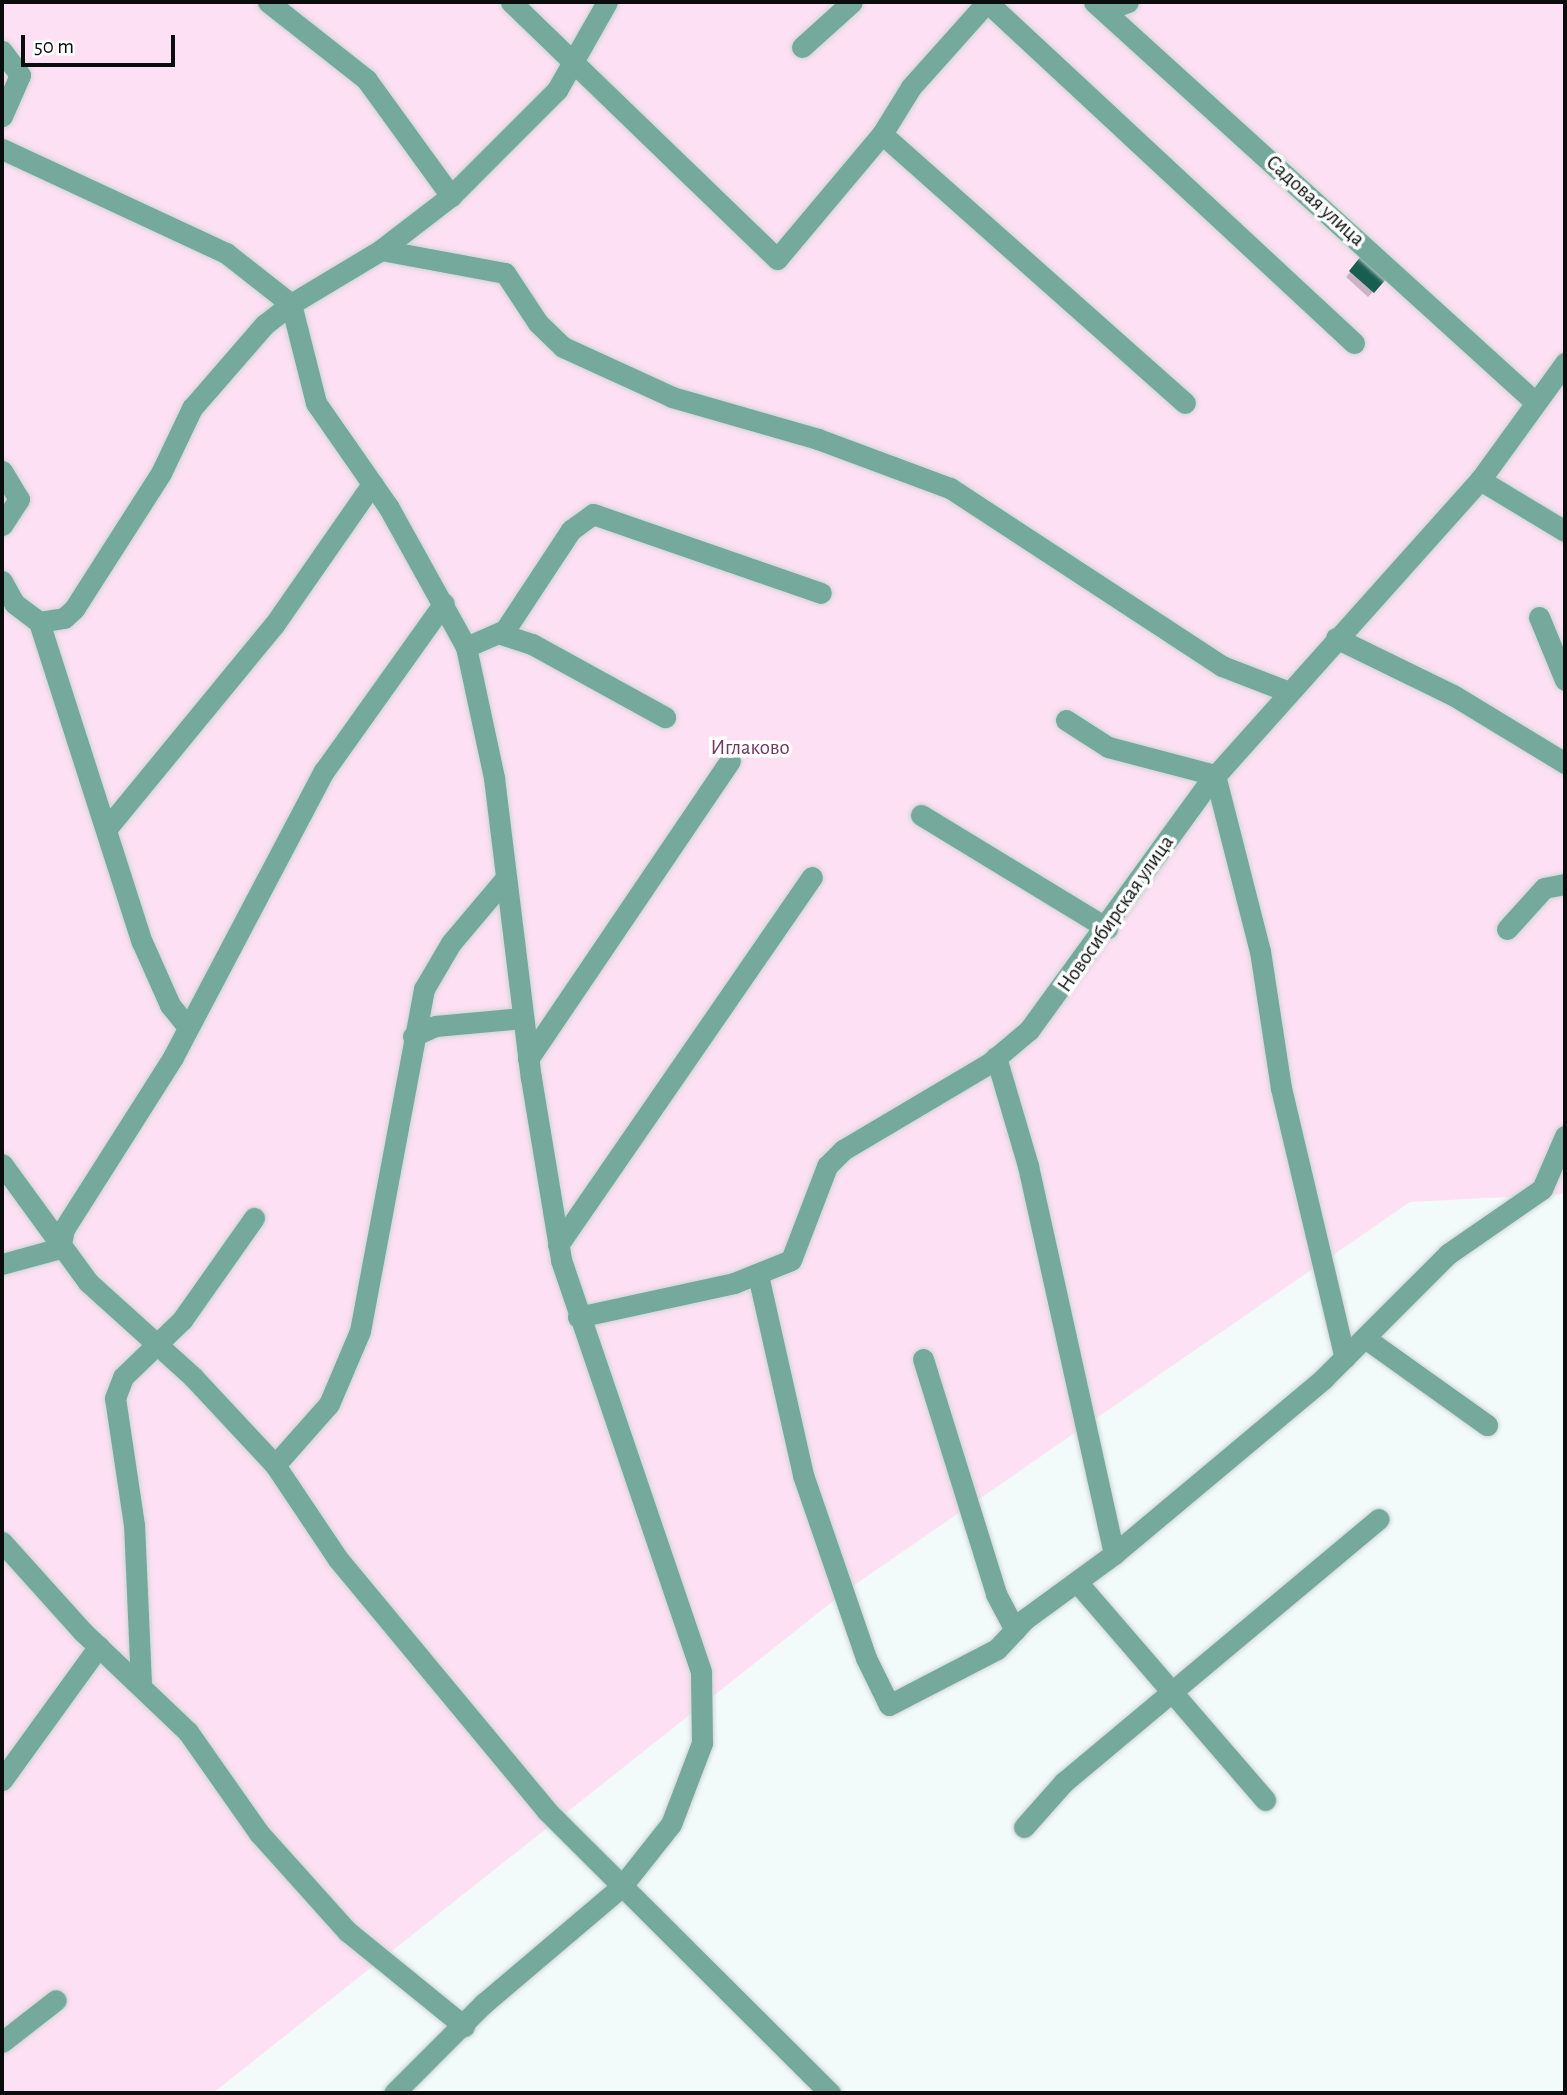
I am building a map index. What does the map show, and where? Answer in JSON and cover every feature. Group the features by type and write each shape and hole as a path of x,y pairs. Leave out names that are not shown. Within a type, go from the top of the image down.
{"street":[{"path":"268,2 366,79 452,196"},
{"path":"511,2 572,67 777,259 882,134 912,87 987,2 1354,343"},
{"path":"38,622 64,618 74,609 161,473 192,408 265,324 291,304 381,250 452,196 541,110 572,67 586,30 607,2"},
{"path":"802,47 852,2"},
{"path":"1100,6 1128,2"},
{"name":"Садовая улица","path":"1100,6 1535,402"},
{"path":"2,51 20,75 2,116"},
{"path":"882,134 1185,402"},
{"path":"2,149 226,253 291,304 316,403 372,484 444,603 466,647 506,878 528,1059 558,1245 578,1317 701,1672 702,1743 671,1824 621,1887 464,2025 394,2093"},
{"path":"381,250 505,273 537,323 563,347 672,397 818,439 950,488 1222,666 1289,692"},
{"name":"Новосибирская улица","path":"578,1317 758,1275 791,1260 827,1166 843,1150 996,1057 1059,997 1215,775 1480,480 1565,363"},
{"path":"2,471 19,491 2,525"},
{"path":"1480,480 1565,531"},
{"path":"107,828 235,674 372,484"},
{"path":"466,647 500,634 571,530 593,514 821,593"},
{"path":"2,585 38,622 142,942 170,1005 188,1027"},
{"path":"60,1248 64,1228 188,1027 324,771 444,603"},
{"path":"1539,617 1565,680"},
{"path":"500,634 532,644 664,717"},
{"path":"1336,638 1452,695 1565,763"},
{"path":"1066,720 1108,747 1215,775 1260,951 1281,1088 1345,1358"},
{"path":"528,1059 730,761"},
{"path":"921,815 1107,928"},
{"path":"558,1245 812,877"},
{"path":"275,1465 329,1404 360,1331 413,1036 438,962 506,878"},
{"path":"1507,929 1544,888 1565,884"},
{"path":"413,1036 435,1026 523,1018"},
{"path":"996,1057 1028,1166 1114,1554"},
{"path":"758,1275 803,1475 881,1696 889,1705 998,1649 1015,1630 1114,1554 1345,1358 1448,1254 1542,1189 1565,1136"},
{"path":"2,1164 60,1248 275,1465 338,1559 547,1811 830,2093"},
{"path":"141,1684 134,1525 115,1398 123,1377 158,1344 254,1218"},
{"path":"2,1264 60,1248"},
{"path":"1365,1338 1487,1425"},
{"path":"923,1359 996,1594 1015,1630"},
{"path":"1024,1827 1064,1782 1378,1519"},
{"path":"2,1542 99,1646 141,1684 195,1740 259,1833 347,1931 464,2025"},
{"path":"1077,1583 1265,1800"},
{"path":"2,1780 99,1646"},
{"path":"2,2042 56,2000"}],"green space":[{"name":"Иглаково","path":"2,2 1565,2 1565,1194 1410,1202 847,1590 213,2093 2,2093 2,500 14,492 2,478"}],"building":[{"path":"1361,256 1387,278 1374,293 1349,271"}]}
